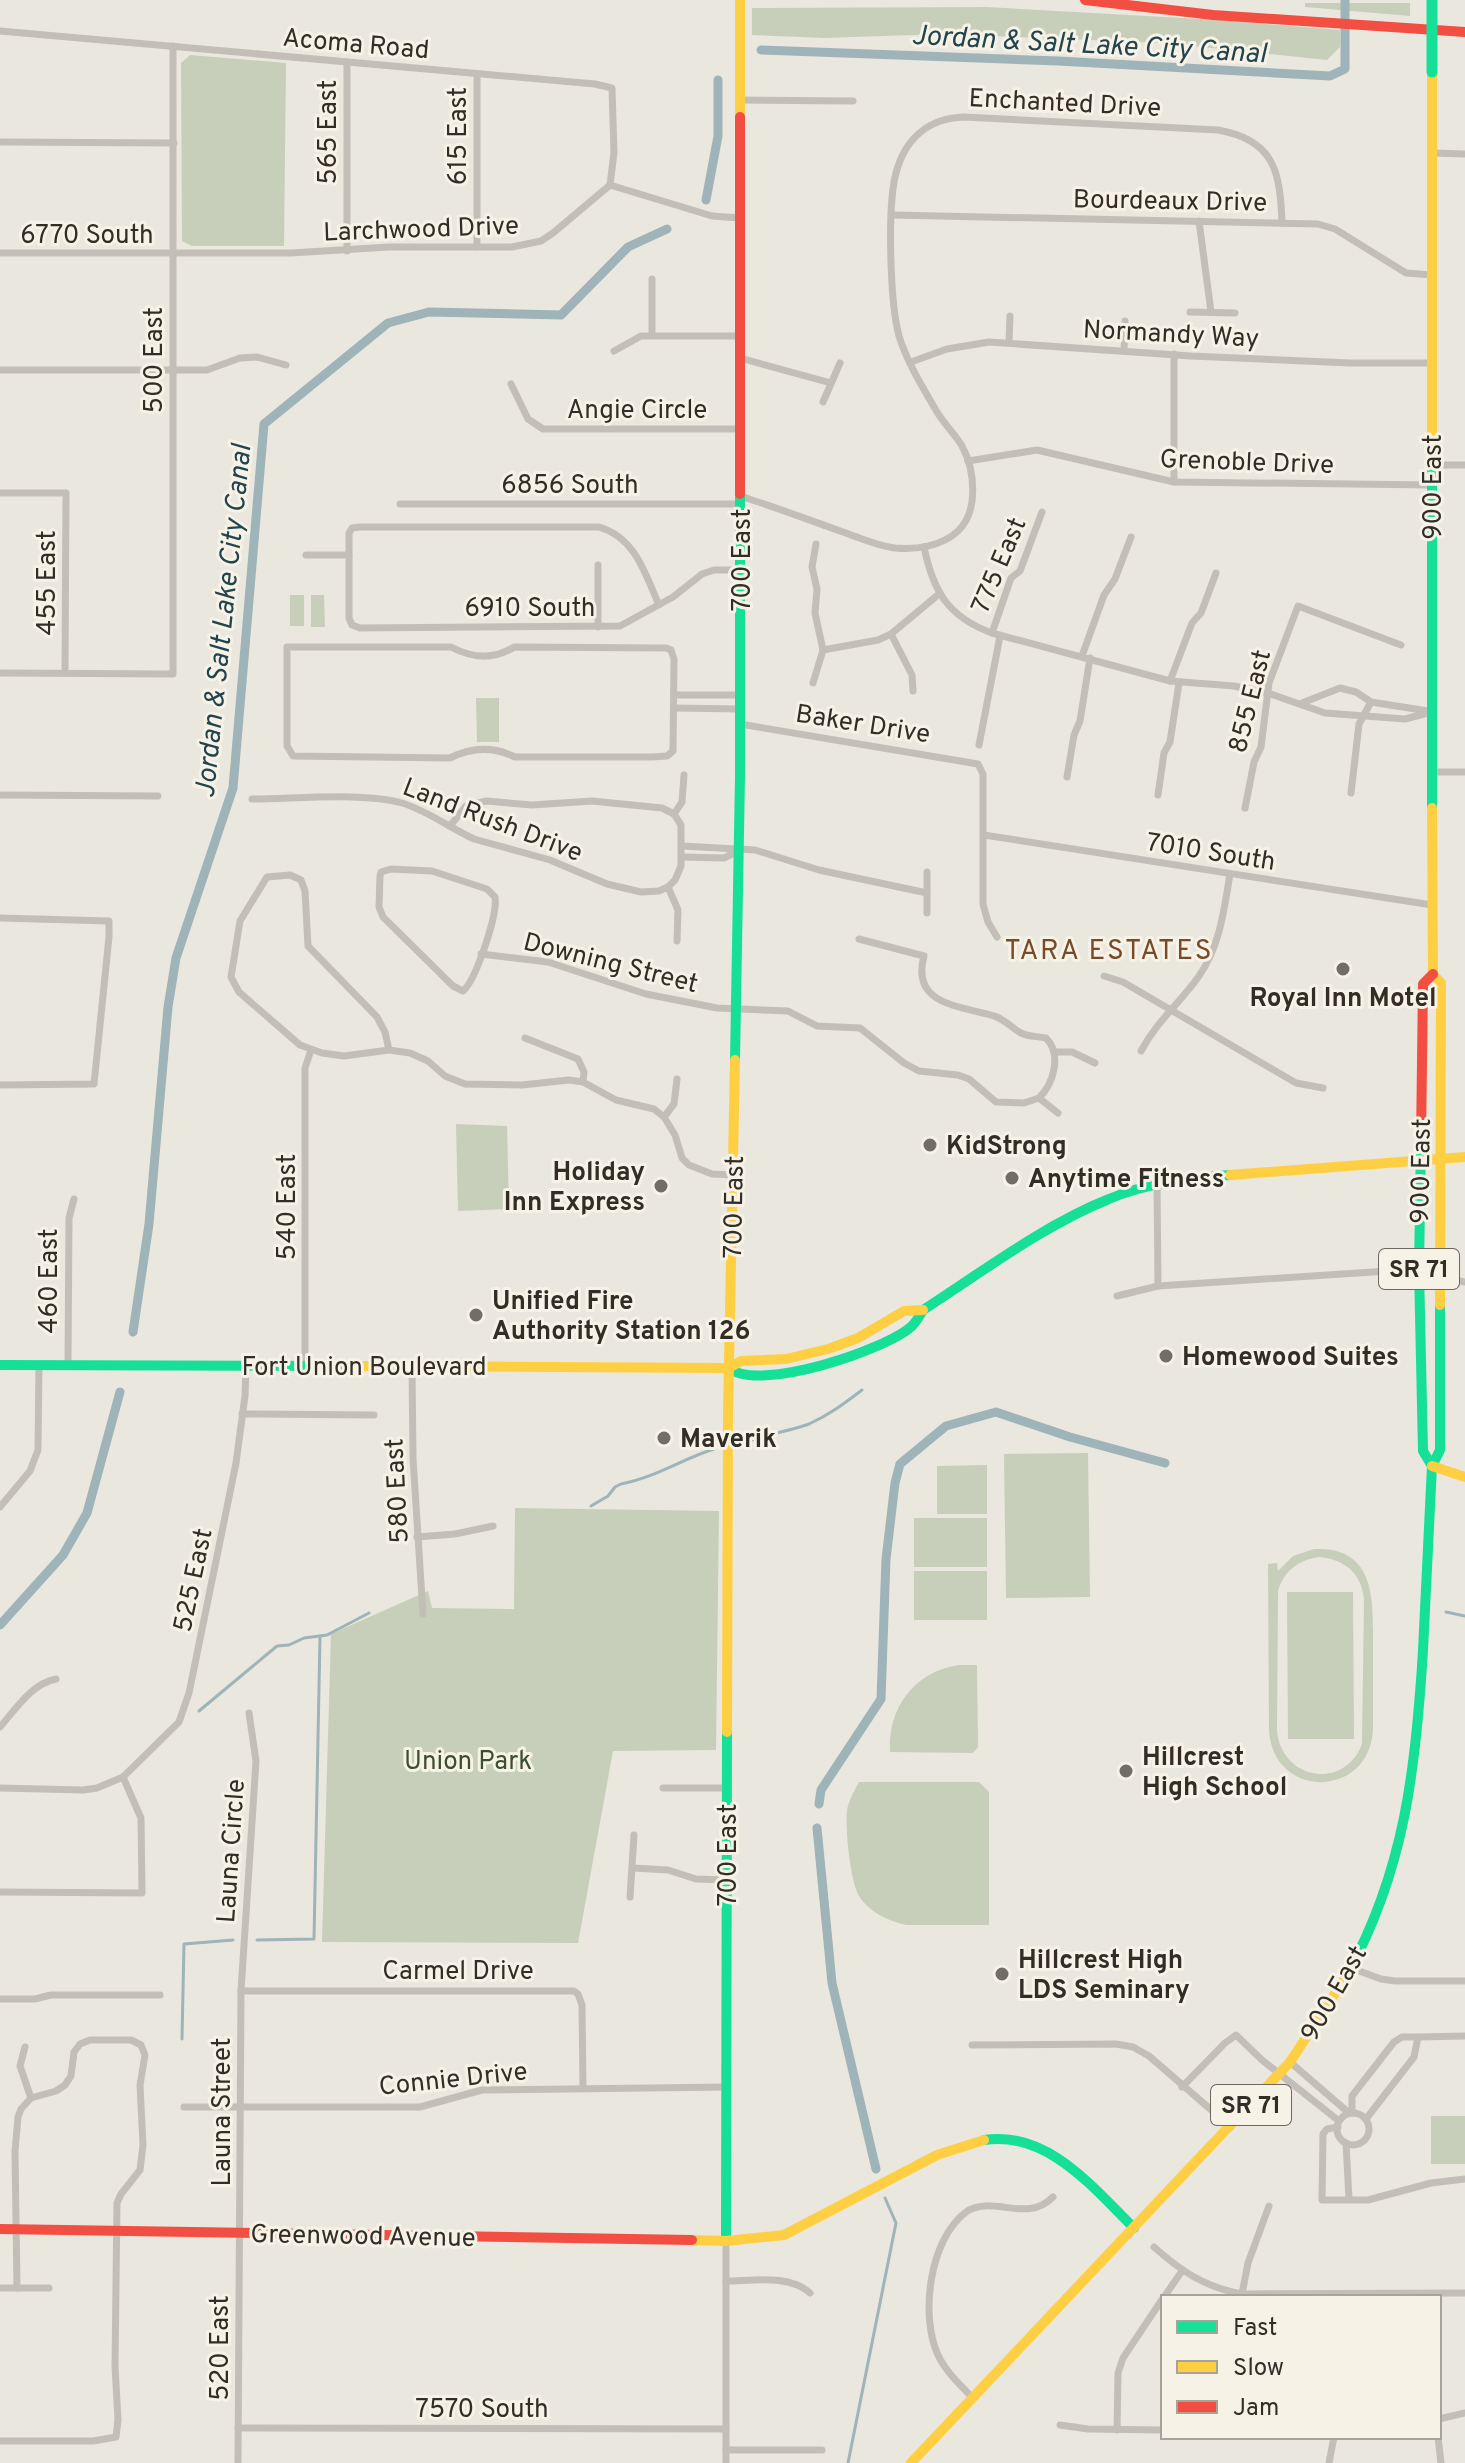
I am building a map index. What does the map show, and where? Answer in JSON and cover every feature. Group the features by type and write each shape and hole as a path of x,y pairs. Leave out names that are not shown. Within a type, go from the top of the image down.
{"main road":[{"name":"700 East","path":"726,2241 729,1368 741,709 740,0"},
{"path":"1085,0 1213,15 1465,35"},
{"name":"900 East","path":"973,2398 1281,2073 1321,2020 1351,1968 1387,1889 1400,1846 1414,1775 1418,1749 1432,1466 1440,1450 1441,983 1433,974 1432,905 1432,0"},
{"name":"900 East","path":"1432,1466 1423,1451 1419,1269 1423,984 1433,974"},
{"name":"Fort Union Boulevard","path":"0,1365 729,1368 740,1376 799,1371 872,1347 913,1326 923,1310 1070,1217 1110,1198 1157,1183 1215,1175 1465,1157"},
{"path":"1432,1466 1465,1477"},
{"name":"Greenwood Avenue","path":"0,2229 726,2241 784,2235 937,2155 993,2139 1030,2145 1067,2163 1134,2228"},
{"name":"SR 71","path":"911,2463 973,2398"}],"street":[{"name":"Acoma Road","path":"0,31 595,84 612,88 614,153 610,185"},
{"name":"500 East","path":"65,673 173,674 173,46"},
{"name":"565 East","path":"347,62 347,251"},
{"name":"615 East","path":"477,74 477,247"},
{"path":"739,100 853,101"},
{"name":"Enchanted Drive","path":"740,500 893,548 924,547 952,536 963,526 969,514 972,488 968,461 911,362 895,319 895,176 912,138 927,125 943,118 964,117 1235,133 1257,146 1272,162 1280,187 1282,223"},
{"path":"0,142 174,143"},
{"path":"1432,153 1465,154"},
{"path":"610,185 712,216 740,218"},
{"name":"Larchwood Drive","path":"174,253 512,247 541,241 610,185"},
{"name":"Bourdeaux Drive","path":"893,215 1326,225 1406,273 1432,275"},
{"path":"1199,221 1211,312"},
{"name":"6770 South","path":"0,253 174,253"},
{"path":"652,279 652,335"},
{"path":"1190,312 1235,313"},
{"path":"1009,343 1010,316"},
{"path":"1124,351 1125,321"},
{"path":"614,351 641,336 740,336"},
{"name":"Normandy Way","path":"911,362 967,344 1009,343 1350,363 1432,363"},
{"path":"1174,354 1174,482"},
{"path":"0,370 214,369 248,357 267,358 286,365"},
{"path":"740,358 831,383"},
{"path":"823,402 840,363"},
{"name":"Angie Circle","path":"511,384 528,419 543,429 740,429"},
{"name":"Grenoble Drive","path":"968,461 1024,451 1051,451 1174,482 1432,485"},
{"path":"1432,465 1465,465"},
{"name":"455 East","path":"0,493 66,493 65,673"},
{"name":"6856 South","path":"400,504 740,500"},
{"name":"775 East","path":"979,745 996,634 1011,578 1020,571 1042,512"},
{"path":"306,555 349,555 349,533 352,528 590,526 615,534 641,560 659,605"},
{"path":"1067,777 1074,735 1080,721 1086,657 1104,595 1115,579 1131,537"},
{"path":"813,683 823,650 815,613 817,589 812,567 816,544"},
{"path":"924,547 929,573 939,594 966,622 996,634 1175,682 1234,686 1268,693 1325,713 1405,719 1432,712"},
{"name":"6910 South","path":"349,555 352,625 360,628 620,626 659,605 702,574 714,570 741,570"},
{"path":"598,565 598,627"},
{"path":"1158,795 1164,753 1170,742 1175,682 1192,623 1201,613 1216,573"},
{"path":"823,650 878,640 891,634 939,594"},
{"name":"855 East","path":"1245,808 1254,762 1261,747 1269,683 1298,606 1401,645"},
{"path":"891,634 914,681 913,691"},
{"path":"287,647 451,647 467,656 500,656 514,647 666,648 673,654 674,708 673,751 662,757 515,757 500,749 466,749 450,758 297,757 288,750 287,647"},
{"path":"0,673 65,673"},
{"path":"1302,703 1340,688 1356,692 1371,702 1432,712"},
{"path":"674,695 741,695"},
{"path":"1351,793 1362,717 1371,702"},
{"path":"674,708 741,709"},
{"name":"Baker Drive","path":"740,724 978,764 983,774 984,835"},
{"path":"1432,772 1465,772"},
{"path":"674,814 684,797 684,775"},
{"path":"0,795 158,796"},
{"name":"Land Rush Drive","path":"252,799 393,801 419,810 474,839 550,860 607,884 650,892 668,887"},
{"path":"450,826 466,806 486,801 532,805 611,802 662,808 674,814 681,825 682,857 680,872 668,887 678,910 677,941"},
{"path":"984,835 984,912 997,937"},
{"name":"7010 South","path":"984,835 1432,905"},
{"path":"682,846 755,850 819,870 927,893"},
{"path":"682,857 724,858 740,851"},
{"path":"427,870 492,893 496,909 481,954 468,987 463,991 457,989 383,917 379,907 381,872 427,870"},
{"path":"927,872 927,913"},
{"path":"1141,1051 1150,1034 1189,989 1208,961 1223,919 1230,874"},
{"path":"389,1050 377,1017 308,946 305,891 301,880 290,875 271,876 263,881 240,921 231,977 239,992 290,1038 311,1050 344,1056 389,1050 420,1056 445,1076 465,1084 583,1082 616,1100 654,1109 664,1117 675,1135 682,1158 689,1165 712,1174 734,1175"},
{"path":"0,918 109,921 94,1084 0,1085"},
{"path":"859,939 924,956 924,980 941,1002 999,1017 1022,1034 1046,1038 1055,1052 1055,1062 1048,1086 1039,1098 1058,1113"},
{"name":"Downing Street","path":"481,954 548,962 646,994 736,1010 777,1009 788,1011 817,1026 860,1028 904,1063 919,1071 969,1079 996,1102 1024,1103 1039,1098"},
{"path":"1104,976 1123,982 1296,1083 1323,1088"},
{"path":"525,1038 578,1059 584,1072 583,1082"},
{"name":"540 East","path":"305,1366 305,1068 311,1050"},
{"path":"1055,1052 1072,1052 1095,1063"},
{"path":"664,1117 674,1104 677,1079"},
{"path":"1157,1183 1158,1286"},
{"name":"460 East","path":"68,1365 69,1209 74,1199"},
{"path":"1117,1296 1158,1286 1419,1269"},
{"path":"1439,1276 1465,1282"},
{"path":"0,1507 30,1471 38,1450 39,1365"},
{"name":"525 East","path":"123,1777 172,1731 186,1706 231,1491 246,1366"},
{"name":"580 East","path":"412,1367 413,1458 423,1614"},
{"path":"242,1414 374,1415"},
{"path":"417,1537 455,1534 493,1526"},
{"path":"0,1727 35,1688 45,1681 56,1679"},
{"name":"Launa Circle","path":"241,1991 256,1761 249,1713"},
{"path":"0,1788 83,1790 97,1788 123,1777 141,1818 142,1893 0,1892"},
{"path":"663,1788 727,1788"},
{"path":"630,1897 634,1835"},
{"path":"633,1868 668,1870 696,1879 727,1880"},
{"path":"1351,1968 1391,1981 1465,1981"},
{"name":"Carmel Drive","path":"241,1991 574,1991 582,2005 583,2088"},
{"name":"Launa Street","path":"241,1991 241,2233"},
{"path":"0,1999 35,1999 51,1995 160,1995"},
{"path":"1182,2087 1236,2035 1338,2124 1338,2133 1346,2143 1349,2199"},
{"path":"1465,2036 1402,2037 1394,2042 1352,2096 1350,2113 1323,2134 1322,2200 1368,2200 1431,2183 1465,2179"},
{"path":"1366,2119 1414,2057 1418,2037"},
{"path":"0,2441 93,2441 116,2437 119,2198 137,2177 142,2158 140,2085 145,2055 141,2045 128,2039 85,2041 74,2052 71,2076 65,2085 31,2098 18,2117 15,2151 17,2288"},
{"path":"972,2045 1125,2045 1149,2056 1231,2127"},
{"path":"25,2047 20,2066 31,2098"},
{"path":"1290,2062 1350,2113 1366,2119"},
{"name":"Connie Drive","path":"184,2107 420,2107 482,2090 727,2087"},
{"path":"1346,2143 1363,2141 1369,2130 1366,2119"},
{"path":"973,2398 951,2376 932,2339 933,2269 938,2248 967,2211 982,2208 1032,2210 1045,2205 1053,2197"},
{"path":"1242,2294 1248,2263 1269,2206"},
{"name":"520 East","path":"238,2463 241,2233"},
{"name":"700 East","path":"726,2241 726,2463"},
{"path":"1154,2247 1182,2271 1208,2285 1242,2294 1292,2295"},
{"path":"1165,2295 1182,2271"},
{"path":"726,2281 785,2281 801,2285 810,2293"},
{"path":"0,2288 49,2288"},
{"path":"1384,2295 1465,2293"},
{"path":"1117,2430 1118,2373 1123,2358 1161,2301"},
{"path":"1441,2419 1465,2413"},
{"path":"1060,2425 1161,2430"},
{"name":"7570 South","path":"238,2428 726,2429"},
{"path":"1329,2463 1334,2439"},
{"path":"1438,2439 1441,2463"},
{"path":"726,2450 822,2450"}],"green space":[{"path":"1305,3 1410,3 1410,16 1305,7"},
{"path":"987,7 1340,30 1340,47 1327,60 1163,43 942,34 824,38 752,35 752,8"},
{"path":"190,55 286,63 284,246 192,246 182,241 181,63"},
{"path":"290,595 304,595 304,626 290,626"},
{"path":"311,595 324,595 325,627 311,627"},
{"path":"476,698 499,698 499,742 477,742"},
{"path":"456,1124 507,1126 509,1209 458,1211"},
{"path":"1088,1453 1090,1597 1006,1598 1004,1454"},
{"path":"987,1465 987,1514 937,1514 937,1466"},
{"name":"Union Park","path":"515,1508 719,1511 716,1750 613,1751 578,1943 322,1942 331,1634 428,1591 432,1608 514,1609"},
{"path":"914,1518 987,1518 987,1567 914,1567"},
{"path":"1314,1549 1335,1551 1350,1557 1361,1567 1371,1597 1373,1730 1368,1753 1356,1769 1339,1779 1321,1782 1303,1779 1286,1769 1274,1753 1269,1730 1268,1564 1277,1563 1278,1571 1293,1556","holes":["1319,1557 1328,1558 1356,1575 1363,1591 1362,1744 1342,1769 1315,1774 1301,1769 1290,1760 1281,1748 1277,1731 1278,1591 1288,1572 1298,1564"]},
{"path":"914,1571 987,1571 987,1620 914,1620"},
{"path":"1287,1592 1353,1592 1354,1739 1288,1739"},
{"path":"959,1665 977,1665 978,1747 973,1753 890,1752 893,1721 907,1694 929,1675"},
{"path":"859,1782 979,1782 989,1792 989,1925 906,1925 880,1915 863,1902 853,1879 847,1829 848,1806"},
{"path":"1431,2116 1465,2116 1465,2164 1431,2164"}],"waterway":[{"name":"Jordan & Salt Lake City Canal","path":"761,50 1058,61 1330,76 1345,69 1345,0"},
{"name":"Jordan & Salt Lake City Canal","path":"706,200 718,136 718,80"},
{"name":"Jordan & Salt Lake City Canal","path":"133,1332 149,1224 168,1007 176,958 233,788 264,424 388,323 429,312 561,315 628,247 667,229"},
{"path":"743,1444 809,1424 862,1390"},
{"name":"Jordan & Salt Lake City Canal","path":"0,1625 63,1555 87,1513 120,1392"},
{"path":"819,1804 821,1790 881,1699 886,1559 900,1464 946,1426 996,1412 1070,1437 1165,1463"},
{"path":"591,1506 621,1484 714,1449"},
{"path":"1446,1612 1465,1616"},
{"path":"199,1711 277,1646 327,1635 369,1613"},
{"path":"257,1940 314,1939 320,1637"},
{"path":"817,1828 832,1983 876,2169"},
{"path":"182,2039 184,1944 233,1940"},
{"path":"848,2463 896,2223 885,2198"}],"traffic: fast":[{"path":"1432,0 1432,72"},
{"path":"1432,449 1432,808"},
{"path":"735,1060 740,776 740,494"},
{"path":"1421,1140 1419,1269 1423,1451 1432,1466"},
{"path":"729,1368 744,1374 793,1372 877,1346 898,1336 912,1326 923,1310 1014,1250 1085,1210 1123,1193 1153,1185 1230,1175"},
{"path":"1347,1975 1367,1936 1395,1857 1411,1777 1423,1650 1432,1466 1440,1450 1440,1305"},
{"path":"0,1365 359,1366"},
{"path":"726,2241 727,1732"},
{"path":"984,2140 1007,2139 1049,2153 1086,2180 1134,2228"}],"traffic: slow":[{"path":"740,0 740,117"},
{"path":"1432,72 1432,449"},
{"path":"1432,808 1433,974 1441,983 1440,1305"},
{"path":"727,1732 728,1413 735,1060"},
{"path":"1230,1175 1465,1157"},
{"path":"359,1366 729,1368 741,1361 786,1359 828,1349 858,1338 904,1311 923,1310"},
{"path":"1432,1466 1465,1477"},
{"path":"911,2463 1290,2062 1347,1975"},
{"path":"692,2240 726,2241 784,2235 937,2155 984,2140"}],"traffic: jam":[{"path":"1085,0 1213,15 1465,32"},
{"path":"740,117 740,494"},
{"path":"1421,1140 1423,984 1433,974"},
{"path":"0,2229 692,2240"}],"place":[{"name":"Royal Inn Motel","path":"1343,969"},
{"name":"KidStrong","path":"930,1145"},
{"name":"Anytime Fitness","path":"1012,1178"},
{"name":"Holiday Inn Express","path":"661,1186"},
{"name":"Unified Fire Authority Station 126","path":"476,1315"},
{"name":"Homewood Suites","path":"1166,1356"},
{"name":"Maverik","path":"664,1438"},
{"name":"Hillcrest High School","path":"1126,1771"},
{"name":"Hillcrest High LDS Seminary","path":"1002,1974"}],"district":[{"name":"TARA ESTATES","path":"1109,949"}]}
